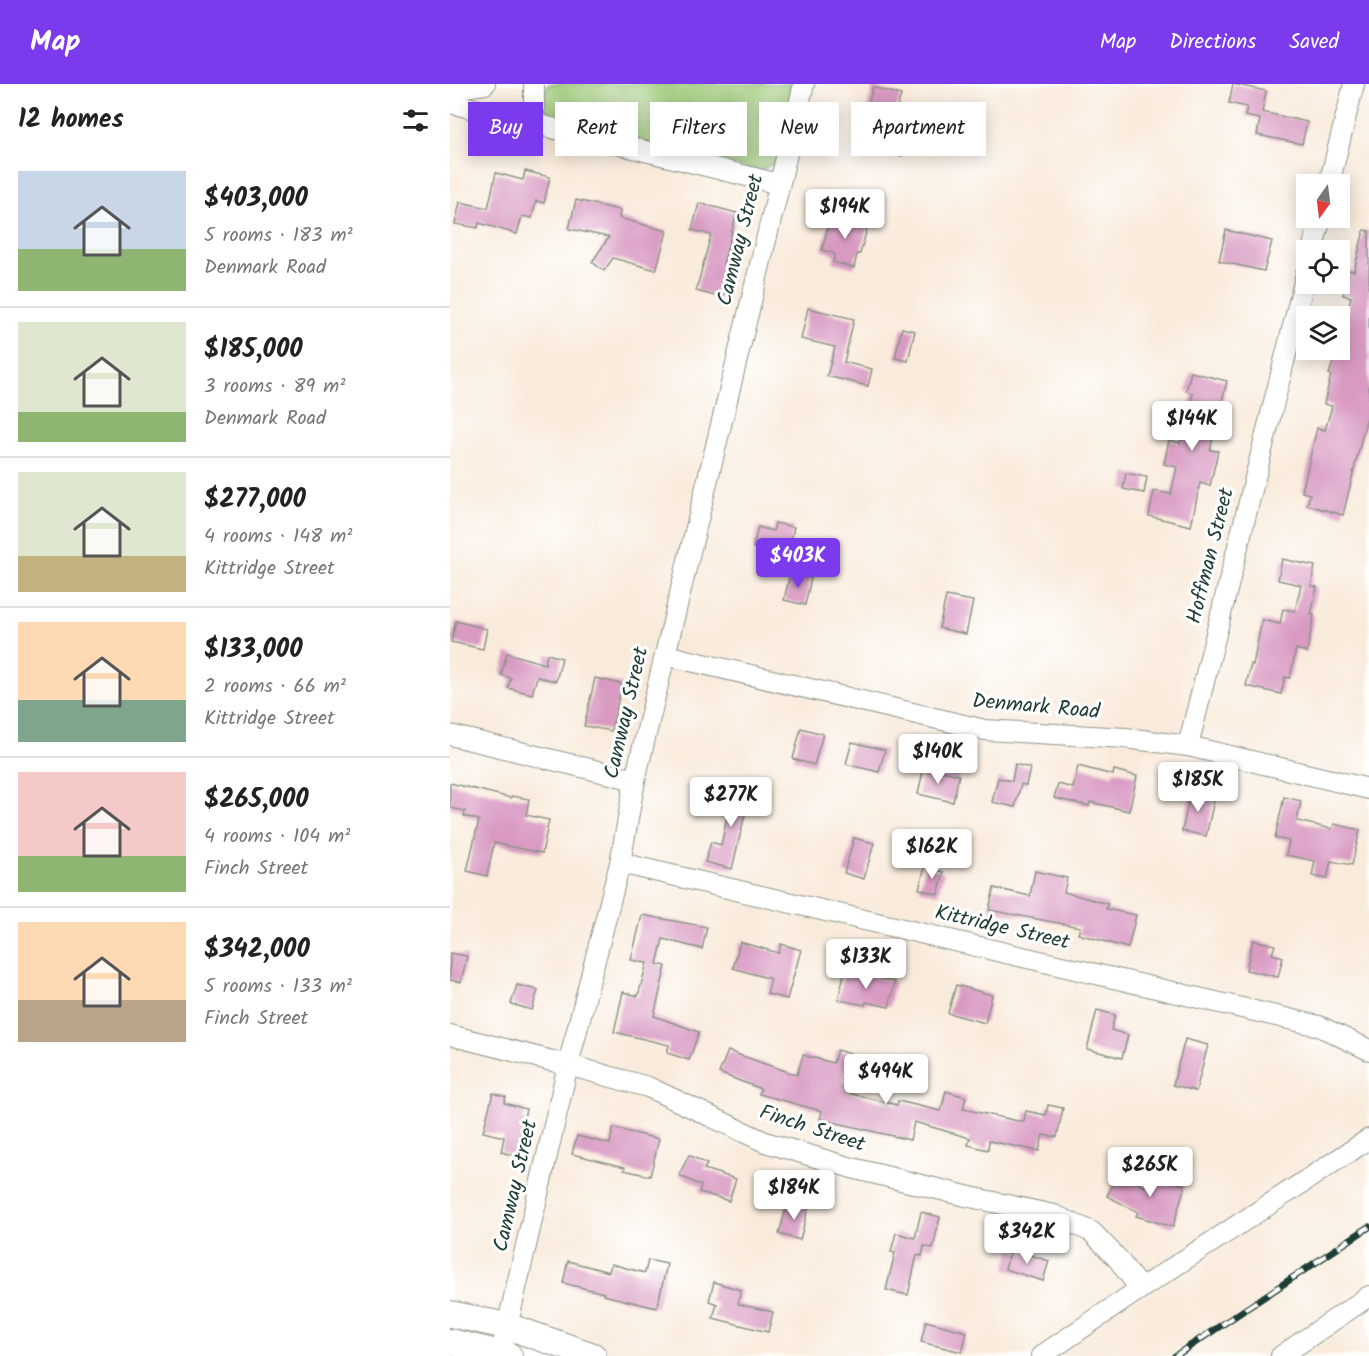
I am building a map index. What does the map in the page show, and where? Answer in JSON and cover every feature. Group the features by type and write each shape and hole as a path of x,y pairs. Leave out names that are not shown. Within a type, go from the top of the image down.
{"main road":[{"path":"450,1314 507,1326 593,1356"},
{"path":"450,1342 505,1355"}],"street":[{"path":"450,89 485,84"},
{"path":"534,84 534,102"},
{"name":"Camway Street","path":"505,1355 507,1326 568,1065 620,863 635,780 664,655 804,84"},
{"path":"1332,174 1354,84"},
{"path":"450,103 468,108"},
{"path":"543,126 779,184"},
{"name":"Hoffman Street","path":"1188,746 1301,294"},
{"name":"Denmark Road","path":"664,655 985,730 1126,738 1188,746 1369,789"},
{"path":"450,735 635,780"},
{"name":"Kittridge Street","path":"620,863 1319,1026 1369,1050"},
{"name":"Finch Street","path":"450,1035 648,1087 765,1142 852,1168 1054,1215 1092,1232 1118,1259 1140,1289"},
{"path":"1041,1356 1369,1139"},
{"path":"1281,1356 1369,1296"}],"green space":[{"path":"549,84 796,84 792,102 759,102 759,156 778,156 777,161 760,171 696,156 747,156 747,102 650,102 650,145 638,142 638,102 555,102 555,123 551,122 543,113 543,93"}],"building":[{"path":"1233,84 1266,91 1262,112 1307,122 1302,144 1257,135 1260,119 1245,116 1247,107 1229,103"},
{"path":"873,87 901,95 899,102 869,102"},
{"path":"525,171 550,177 544,203 536,201 532,218 522,216 517,234 479,223 478,228 455,224 460,202 488,208 496,173 523,180"},
{"path":"576,200 620,210 619,218 667,231 656,270 613,258 604,271 592,262 609,237 569,229"},
{"path":"699,203 737,213 723,264 727,265 724,276 729,277 723,298 696,291 711,235 692,230"},
{"path":"831,215 868,225 854,268 833,262 835,254 822,250"},
{"path":"1226,230 1272,241 1264,271 1219,261"},
{"path":"1364,230 1369,231 1369,409 1343,515 1307,505 1310,494 1302,492 1317,428 1325,430 1332,406 1324,404 1334,360 1350,360 1349,306 1351,297 1343,295 1350,294 1350,270 1354,271"},
{"path":"808,308 854,319 844,362 872,369 868,386 827,376 835,347 801,339"},
{"path":"902,328 915,331 908,361 895,358"},
{"path":"1191,372 1227,381 1210,450 1218,451 1210,486 1200,483 1191,526 1149,516 1154,491 1171,494 1177,467 1164,464 1169,440 1180,443 1193,393 1186,391"},
{"path":"1126,473 1147,477 1144,493 1123,489"},
{"path":"775,523 794,527 784,569 758,563 761,550 753,548 758,527 773,531"},
{"path":"1282,559 1315,566 1311,586 1317,587 1307,652 1296,649 1290,678 1285,677 1281,694 1246,686 1251,664 1253,665 1262,620 1280,624 1283,609 1295,611 1301,585 1278,580"},
{"path":"790,574 811,578 805,605 784,600"},
{"path":"946,596 973,601 966,634 939,628"},
{"path":"456,621 487,629 483,649 451,642"},
{"path":"507,653 545,664 547,654 562,658 556,681 537,677 532,694 508,688 511,678 501,675"},
{"path":"595,678 622,684 611,731 584,726"},
{"path":"801,728 823,734 814,765 793,759"},
{"path":"852,742 885,750 879,772 846,764"},
{"path":"1015,764 1030,768 1026,785 1021,784 1015,807 992,802 998,778 1012,781"},
{"path":"1078,766 1113,775 1114,770 1137,776 1129,811 1090,802 1089,806 1054,798 1058,784 1073,788"},
{"path":"924,767 959,775 953,802 918,794"},
{"path":"735,781 752,785 732,869 705,862 711,842 721,845"},
{"path":"450,783 511,798 512,796 529,799 526,815 549,820 542,853 494,843 487,876 467,871 479,820 464,816 465,811 450,808"},
{"path":"1191,790 1215,796 1206,836 1182,831"},
{"path":"1284,797 1301,801 1297,821 1332,829 1334,824 1360,830 1352,865 1331,861 1327,879 1312,876 1315,861 1286,855 1289,841 1275,838"},
{"path":"854,838 874,843 864,879 844,873"},
{"path":"925,867 944,872 938,894 919,889"},
{"path":"1035,871 1067,878 1064,892 1108,904 1106,909 1136,915 1128,948 1078,934 1080,927 989,910 994,888 1030,896"},
{"path":"642,915 707,927 702,949 663,939 657,964 666,966 654,1016 699,1032 689,1060 667,1053 669,1045 614,1032 623,992 638,996 647,963 631,960"},
{"path":"1253,940 1275,945 1272,954 1283,957 1278,977 1246,970"},
{"path":"740,942 779,953 781,944 801,950 787,999 767,994 771,979 733,968"},
{"path":"450,953 467,956 461,982 450,980"},
{"path":"845,970 895,982 889,1007 866,1002 865,1005 838,1000"},
{"path":"517,985 538,990 532,1010 511,1004"},
{"path":"956,985 992,995 985,1023 948,1013"},
{"path":"1097,1010 1115,1015 1111,1030 1128,1035 1122,1058 1087,1049"},
{"path":"1185,1039 1208,1045 1196,1091 1173,1085"},
{"path":"837,1050 850,1054 842,1080 851,1083 848,1093 897,1105 898,1101 941,1111 946,1091 966,1097 963,1109 1018,1121 1024,1121 1026,1111 1046,1115 1048,1105 1063,1108 1057,1137 1043,1135 1039,1151 989,1141 988,1150 968,1145 970,1138 914,1122 910,1140 820,1119 822,1111 759,1094 761,1089 719,1073 728,1051 797,1075 803,1055 833,1063"},
{"path":"493,1093 506,1097 504,1103 526,1109 523,1122 528,1124 519,1157 501,1152 504,1137 483,1132"},
{"path":"613,1128 659,1139 650,1176 624,1170 625,1167 572,1154 577,1136 610,1144"},
{"path":"689,1155 707,1164 704,1169 736,1179 729,1201 699,1192 701,1186 679,1175"},
{"path":"1119,1173 1145,1187 1148,1175 1185,1185 1173,1227 1136,1216 1138,1212 1107,1196"},
{"path":"788,1202 808,1208 800,1240 779,1234"},
{"path":"921,1212 940,1217 933,1248 924,1246 922,1256 917,1255 908,1295 886,1290 895,1253 891,1252 896,1233 915,1238"},
{"path":"1011,1249 1049,1261 1043,1281 1005,1269"},
{"path":"648,1260 667,1264 657,1308 563,1283 568,1261 609,1272 611,1264 645,1273"},
{"path":"714,1282 741,1290 738,1304 773,1312 768,1332 713,1318 717,1304 709,1301"},
{"path":"926,1321 967,1332 962,1352 921,1342"}],"railway":[{"path":"1175,1356 1369,1227"}]}
